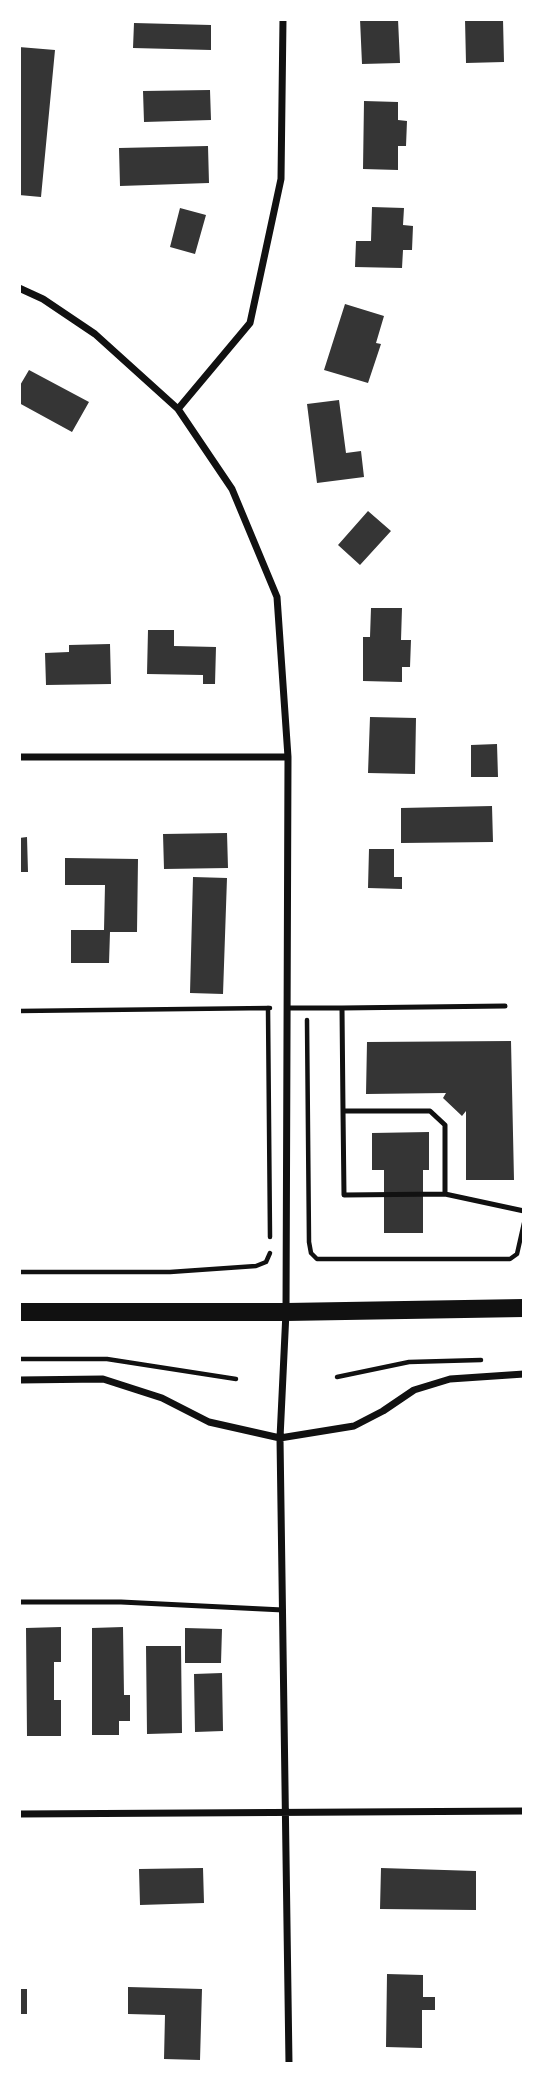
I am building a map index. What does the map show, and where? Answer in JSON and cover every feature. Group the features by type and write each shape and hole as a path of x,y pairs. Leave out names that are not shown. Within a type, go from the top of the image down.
{"main road":[{"path":"19,1312 286,1312 524,1308"}],"street":[{"path":"178,410 250,323 281,179 283,19"},
{"path":"19,288 43,299 95,334 178,410 232,489 277,597 288,757 286,1312 280,1438 289,2064"},
{"path":"19,757 288,757"},
{"path":"19,1380 103,1379 162,1398 209,1422 280,1438 354,1426 414,1390 450,1379 524,1374"},
{"path":"19,1814 524,1811"}],"lane":[{"path":"287,1008 505,1006"},
{"path":"342,1008 344,1195 445,1195 524,1211"},
{"path":"343,1111 430,1111 445,1125 445,1195"},
{"path":"19,1602 121,1602 282,1610"}],"path":[{"path":"19,1272 170,1272 256,1266 266,1262 270,1257 268,1008"},
{"path":"19,1011 287,1008"},
{"path":"19,1359 107,1359 236,1379"},
{"path":"337,1377 409,1362 482,1360"}],"building":[{"path":"360,19 398,19 400,63 362,64"},
{"path":"465,19 503,19 504,62 466,63"},
{"path":"134,23 211,25 211,50 133,48"},
{"path":"19,47 55,50 41,197 19,195"},
{"path":"210,90 211,120 144,122 143,91"},
{"path":"364,101 398,102 398,120 407,121 406,146 398,146 398,170 363,169"},
{"path":"208,146 209,183 120,186 119,148"},
{"path":"372,207 404,208 403,225 413,226 412,250 403,250 402,268 355,267 356,241 371,241"},
{"path":"180,208 206,215 195,254 170,247"},
{"path":"345,304 384,316 376,343 381,344 368,383 324,370"},
{"path":"29,370 89,402 72,432 19,403 19,387"},
{"path":"339,400 346,453 361,451 364,477 317,483 307,404"},
{"path":"368,511 391,531 360,565 338,545"},
{"path":"371,608 402,608 401,640 411,640 410,667 402,667 402,682 363,681 363,637 370,637"},
{"path":"148,630 174,630 174,646 216,647 215,684 203,684 203,675 147,674"},
{"path":"110,644 111,684 46,685 45,653 69,652 69,645"},
{"path":"370,717 416,718 415,774 368,773"},
{"path":"497,744 498,777 471,777 471,745"},
{"path":"492,806 493,842 401,843 401,808"},
{"path":"227,833 228,868 164,869 163,834"},
{"path":"27,837 28,872 19,872 19,838"},
{"path":"369,849 394,849 394,877 402,877 402,889 368,888"},
{"path":"65,858 138,859 137,932 110,932 109,963 71,963 71,930 104,930 105,885 65,885"},
{"path":"193,877 227,878 223,994 190,993"},
{"path":"511,1041 514,1180 466,1180 466,1111 462,1116 443,1098 446,1093 366,1094 367,1042"},
{"path":"429,1132 429,1170 423,1170 423,1233 384,1233 384,1170 372,1170 372,1133"},
{"path":"61,1627 61,1662 54,1662 54,1700 61,1700 61,1736 27,1736 26,1628"},
{"path":"123,1627 124,1695 130,1695 130,1721 119,1721 119,1735 92,1735 92,1628"},
{"path":"185,1628 222,1629 221,1663 185,1663"},
{"path":"146,1646 181,1646 182,1733 147,1734"},
{"path":"222,1673 223,1731 195,1732 194,1674"},
{"path":"203,1868 204,1903 140,1905 139,1869"},
{"path":"381,1868 476,1871 476,1910 380,1909"},
{"path":"387,1974 423,1975 423,1997 435,1997 435,2010 422,2010 422,2048 386,2047"},
{"path":"128,1987 202,1989 200,2060 164,2059 165,2015 128,2014"},
{"path":"19,1989 27,1989 27,2014 19,2014"}]}
